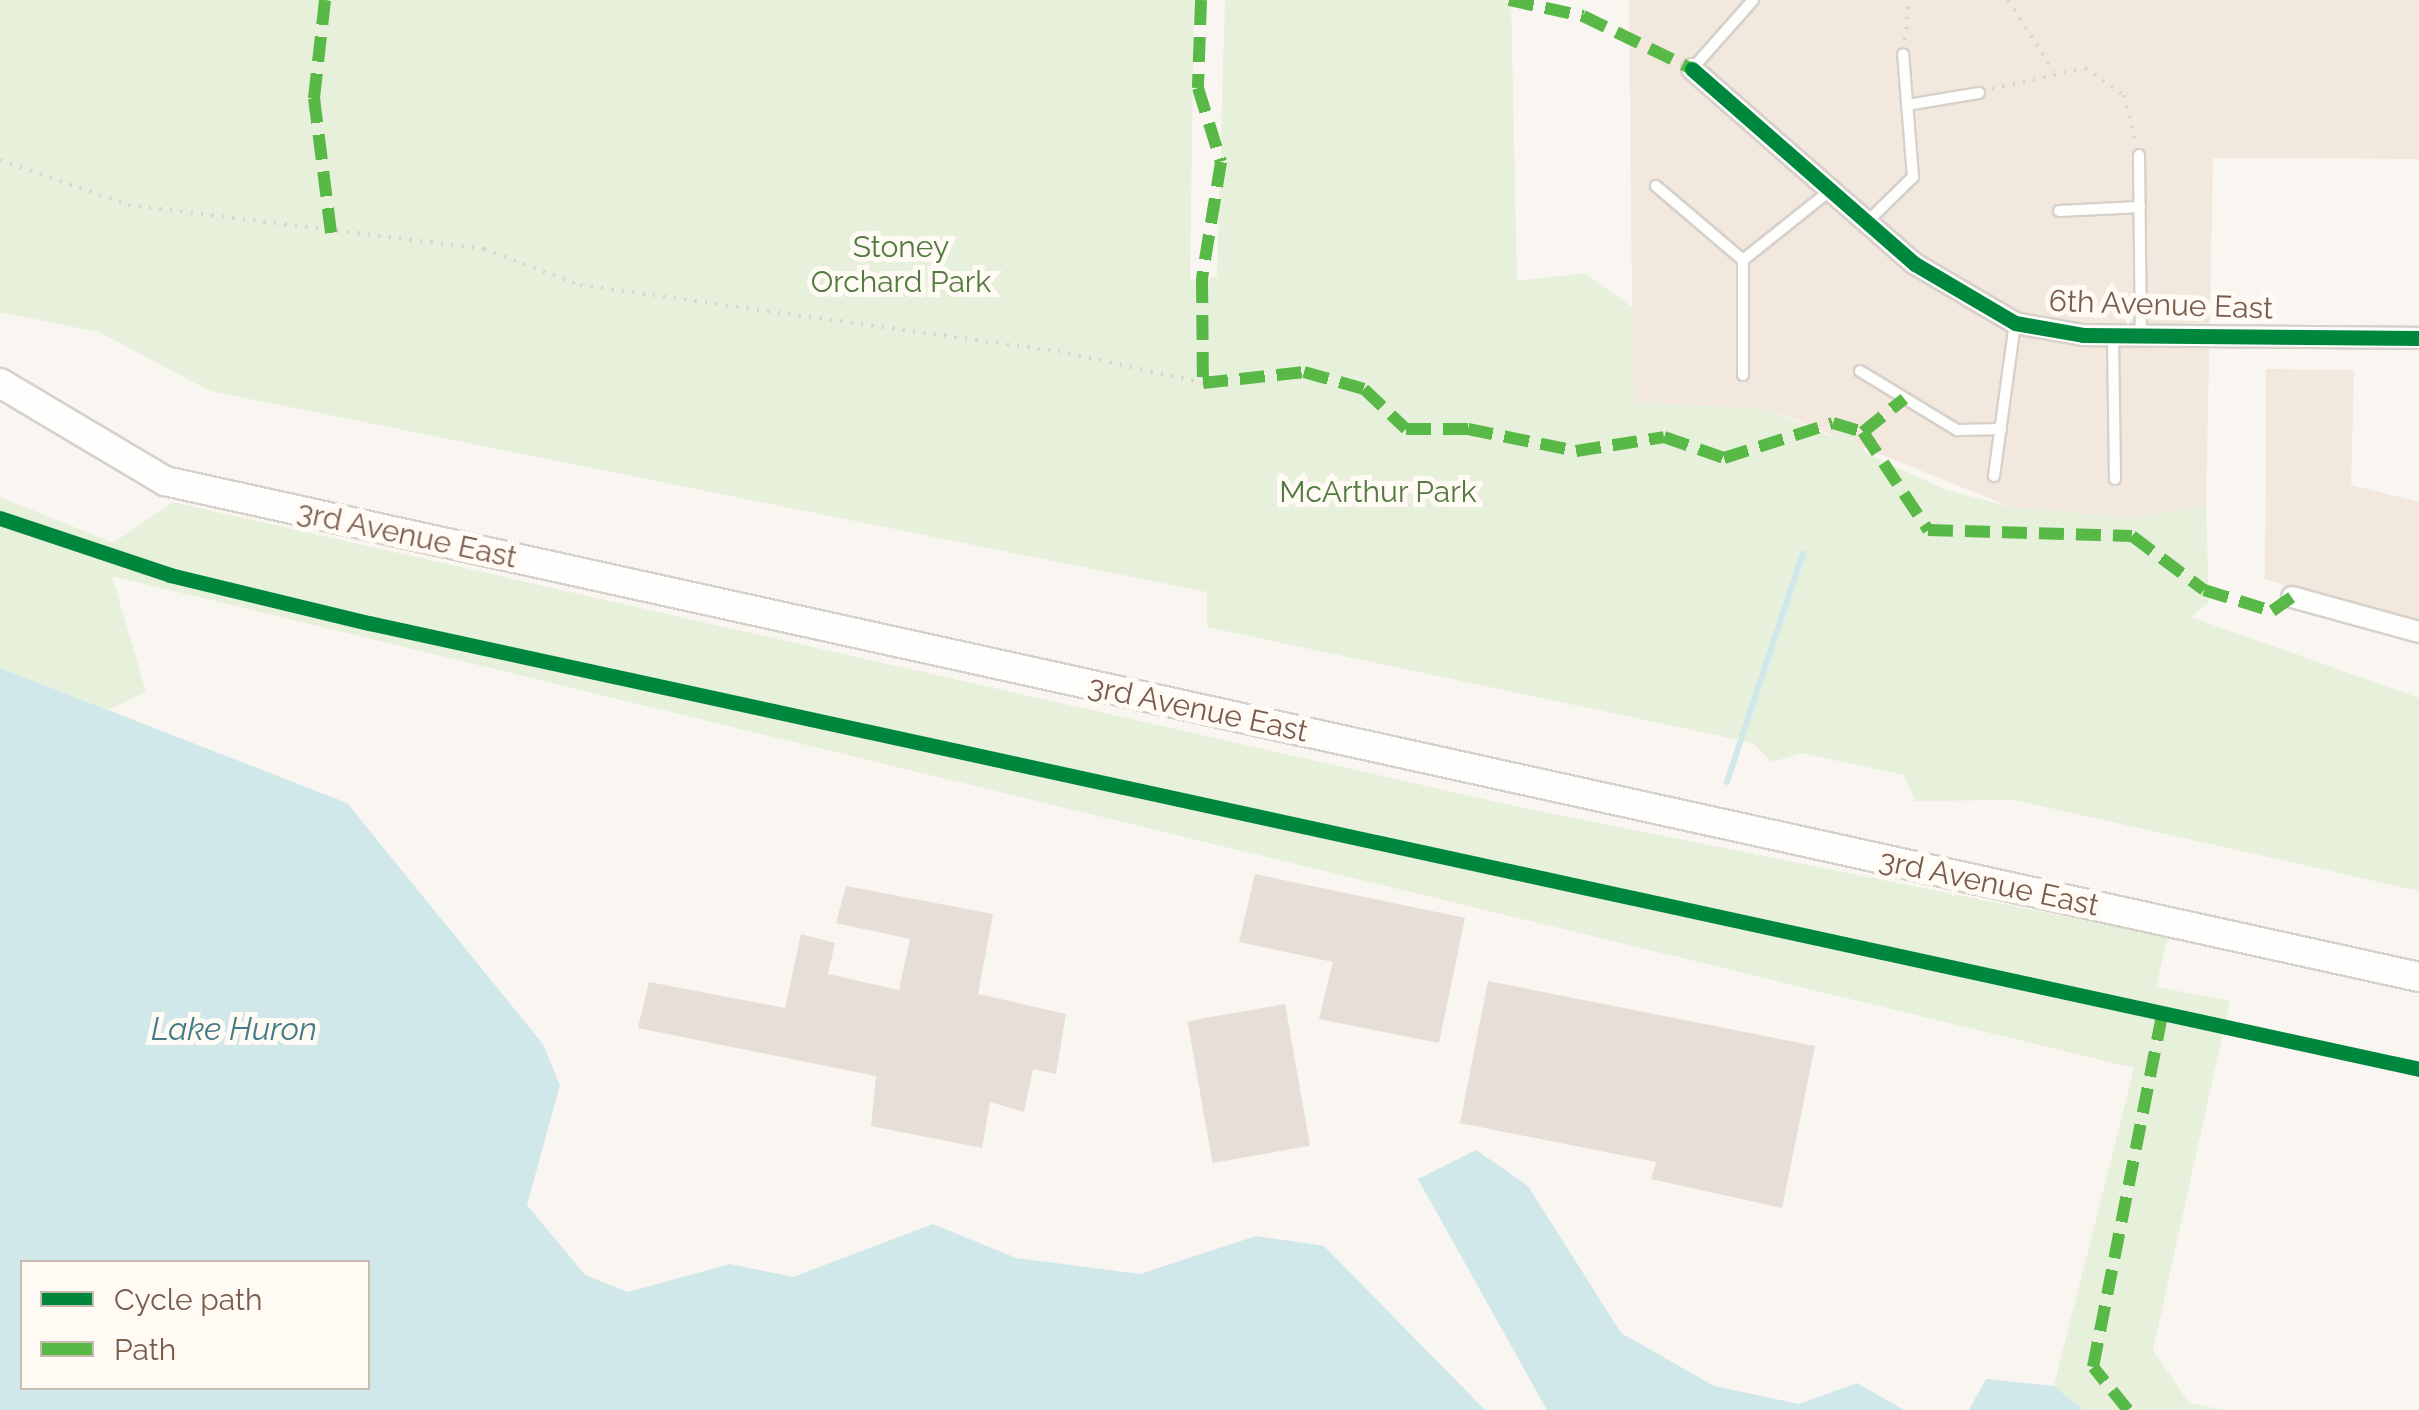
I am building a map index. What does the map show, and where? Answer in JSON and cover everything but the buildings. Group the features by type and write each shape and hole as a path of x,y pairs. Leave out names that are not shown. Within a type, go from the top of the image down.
{"main road":[{"name":"3rd Avenue East","path":"0,383 165,482 2419,977"}],"street":[{"name":"6th Avenue East","path":"1692,68 1915,264 2015,323 2112,335 2419,338"},
{"path":"2292,598 2419,632"}],"lane":[{"path":"1692,68 1753,0"},
{"path":"1868,220 1912,177 1904,54"},
{"path":"1907,104 1979,93"},
{"path":"2139,156 2141,336"},
{"path":"1656,186 1743,260 1743,375"},
{"path":"1743,260 1833,188"},
{"path":"2060,211 2140,208"},
{"path":"1994,476 2015,323"},
{"path":"2112,335 2115,479"},
{"path":"1860,371 1957,430 2000,428"}],"path":[{"path":"1904,54 1909,0"},
{"path":"2008,0 2054,72"},
{"path":"1979,93 2054,72 2084,68 2124,96 2139,156"},
{"path":"0,160 128,204 484,249 580,285 1058,350 1203,383"}],"shaded area":[{"path":"1629,0 2419,0 2419,159 2213,158 2206,505 2132,518 2011,507 1768,409 1633,403"},
{"path":"2266,369 2354,370 2351,485 2419,502 2419,629 2265,579"}],"green space":[{"path":"0,0 1194,0 1190,281 1217,277 1225,0 1511,0 1517,281 1585,273 1632,307 1634,402 1768,409 1832,437 1845,430 1868,454 1946,490 2011,507 2132,518 2206,505 2209,602 2191,617 2419,698 2419,891 2014,800 1915,801 1904,775 1801,753 1772,762 1753,743 1207,627 1207,592 210,391 99,332 0,312"},
{"path":"0,497 113,543 173,502 1519,807 2168,937 2156,987 2230,1001 2153,1350 2189,1403 2224,1410 2083,1410 2054,1386 2134,1068 112,576 146,692 108,710 0,668"}],"water":[{"name":"Lake Huron","path":"0,668 347,803 543,1044 560,1085 527,1205 585,1275 628,1292 730,1264 793,1277 933,1224 1016,1258 1140,1274 1256,1236 1324,1246 1485,1410 0,1410"},
{"path":"1476,1150 1528,1186 1621,1333 1714,1386 1799,1404 1857,1383 1904,1410 1547,1410 1418,1179"},
{"path":"1986,1379 2054,1386 2083,1410 1969,1410"}],"waterway":[{"path":"1727,782 1803,553"}],"marked path":[{"path":"325,0 314,98 331,233"},
{"path":"1201,0 1198,88 1221,162 1202,278 1203,383 1304,372 1364,389 1406,429 1468,429 1576,451 1664,437 1724,458 1833,423 1863,432 1904,399"},
{"path":"1509,0 1583,16 1692,69"},
{"path":"1863,432 1928,530 2132,536 2204,590 2272,611 2292,597"},
{"path":"2128,1410 2093,1367 2162,1015"}],"cycle path":[{"path":"1692,69 1915,264 2015,323 2083,335 2419,338"},
{"path":"0,518 170,575 369,623 2419,1069"}],"park label":[{"name":"Stoney Orchard Park","path":"901,264"},
{"name":"McArthur Park","path":"1378,492"}]}
